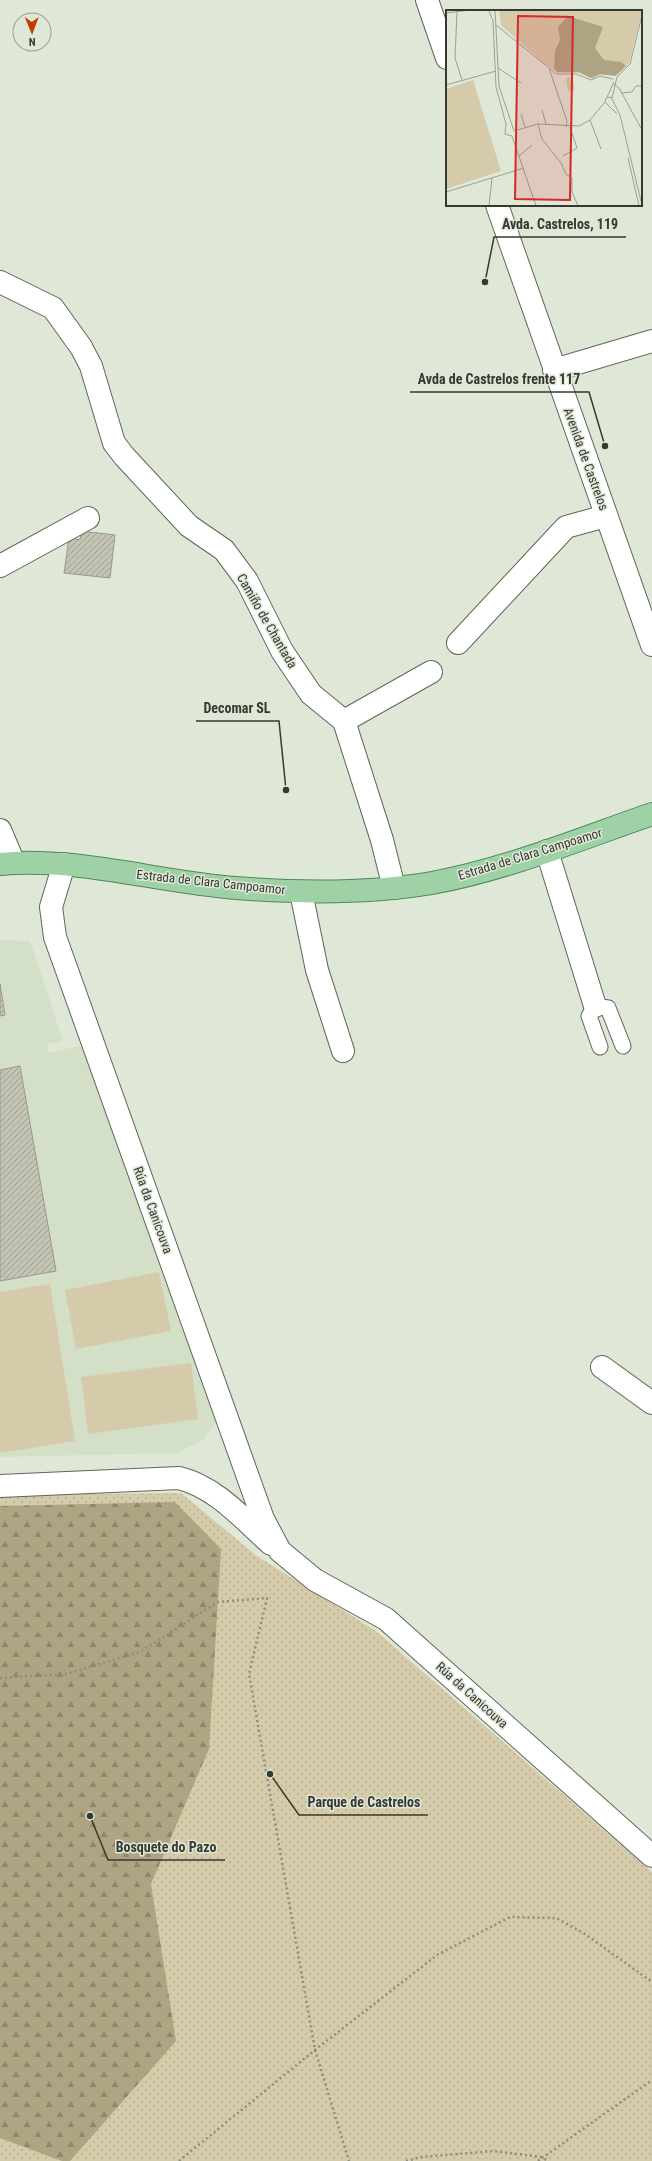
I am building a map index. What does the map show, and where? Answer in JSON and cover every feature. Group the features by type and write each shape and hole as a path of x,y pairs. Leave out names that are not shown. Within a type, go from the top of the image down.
{"main road":[{"name":"Estrada de Clara Campoamor","path":"7,863 64,864 233,888 301,892 394,888 470,874 547,851 652,814"}],"street":[{"path":"427,0 446,55"},
{"name":"Avenida de Castrelos","path":"497,206 652,645"},
{"name":"Camiño de Chantada","path":"0,282 53,308 81,347 91,366 114,443 124,456 189,526 224,550 247,581 282,651 311,694 344,721"},
{"path":"554,370 652,341"},
{"path":"458,642 566,527 606,516"},
{"path":"0,566 88,518"},
{"path":"394,888 382,840 344,721 431,672"},
{"path":"0,830 7,863"},
{"path":"547,851 595,1006"},
{"name":"Rúa da Canicouva","path":"64,864 51,906 55,937 263,1520 280,1551"},
{"path":"301,892 317,970 344,1051"},
{"path":"602,1367 652,1403"},
{"name":"Rúa da Canicouva","path":"0,1486 179,1478 190,1481 210,1491 315,1580 386,1619 652,1856"}],"lane":[{"path":"600,1047 589,1016 595,1006 608,1008 623,1046"}],"path":[{"path":"0,1678 66,1674 140,1652 218,1602 267,1598 249,1674 315,2050 349,2161"},
{"path":"179,2161 315,2050 437,1954 510,1917 556,1918 585,1934 652,1982"},
{"path":"538,2161 541,2157 652,2080"},
{"path":"406,2161 421,2158 494,2151 541,2157 548,2161"}],"shaded area":[{"path":"0,940 30,941 63,1041 47,1044 48,1053 79,1046 92,1055 218,1420 204,1439 177,1453 0,1457"},
{"path":"159,1272 171,1331 76,1349 65,1290"},
{"path":"50,1284 75,1441 0,1453 0,1292"},
{"path":"191,1363 198,1419 88,1434 81,1377"},
{"path":"181,1493 257,1556 376,1631 652,1872 652,2161 0,2161 0,1495"}],"green space":[{"path":"175,1502 221,1549 209,1749 151,1884 176,2041 70,2161 62,2161 0,2138 0,1506"}],"building":[{"path":"81,531 115,535 110,578 64,573 69,538 80,540"},
{"path":"0,984 5,1015 0,1016"},
{"path":"20,1066 56,1271 0,1281 0,1070"}],"place":[{"name":"Avda. Castrelos, 119","path":"485,282"},
{"name":"Avda de Castrelos frente 117","path":"605,446"},
{"name":"Decomar SL","path":"286,790"},
{"name":"Parque de Castrelos","path":"270,1774"},
{"name":"Bosquete do Pazo","path":"90,1816"}]}
